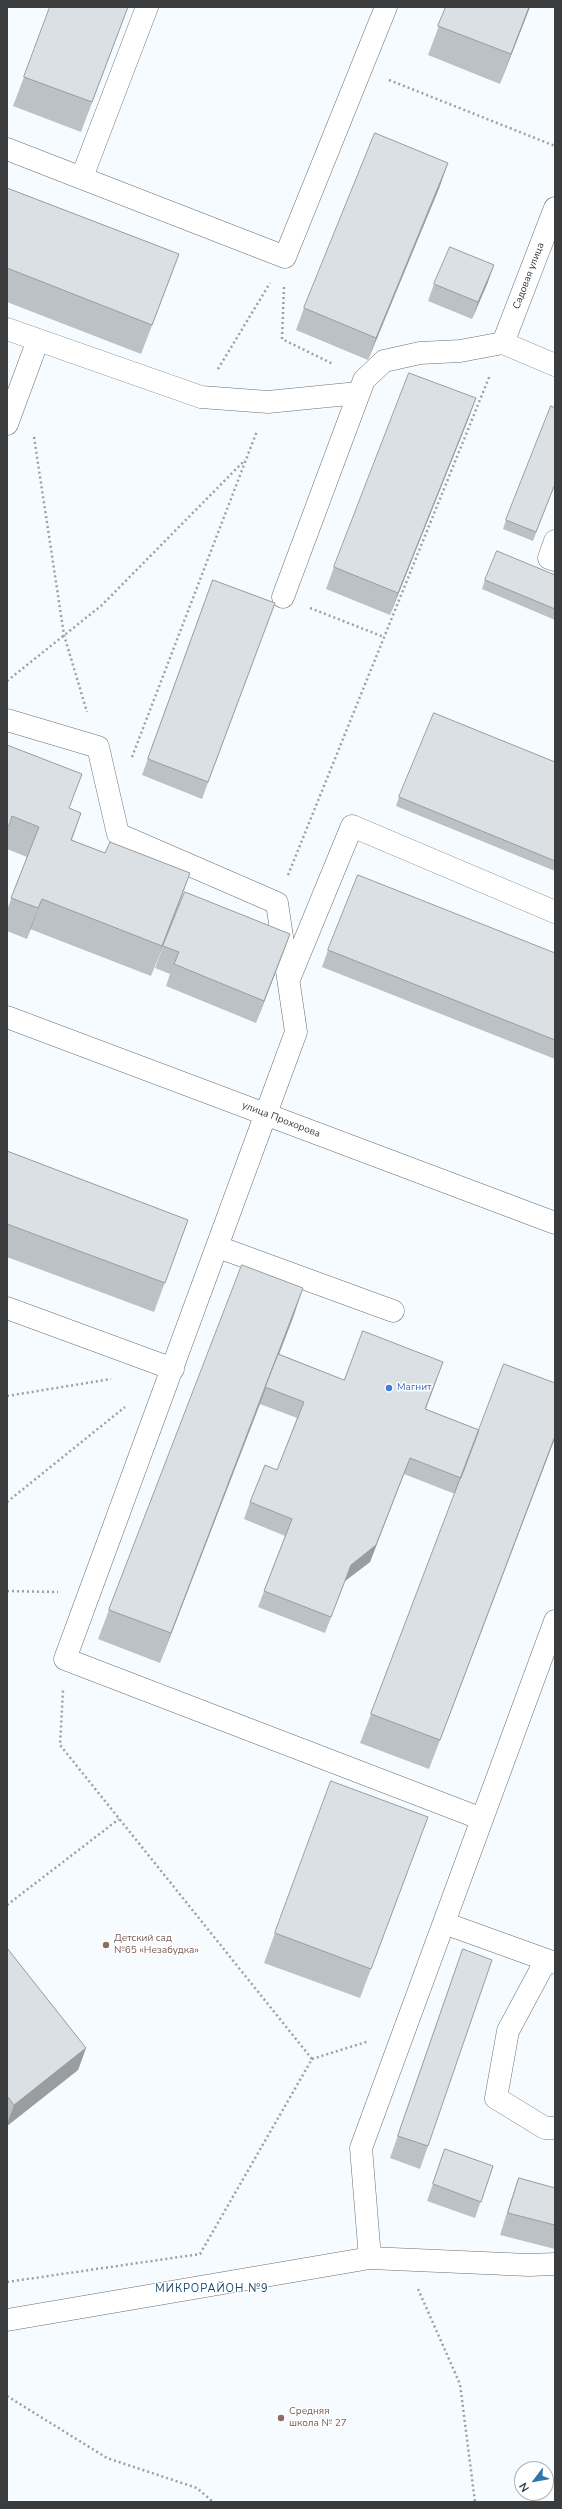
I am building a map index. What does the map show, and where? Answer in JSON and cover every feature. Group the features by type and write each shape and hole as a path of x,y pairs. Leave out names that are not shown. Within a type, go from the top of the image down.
{"street":[{"path":"82,177 147,7"},
{"path":"7,149 286,257 386,7"},
{"name":"Садовая улица","path":"503,343 555,208"},
{"path":"7,329 201,396 268,402 361,387"},
{"path":"7,424 38,340"},
{"path":"283,597 361,387 384,361 420,353 460,351 503,343 555,365"},
{"path":"555,542 549,558 555,560"},
{"path":"7,720 98,747 118,834 277,903 296,1032 66,1659 482,1819"},
{"path":"289,979 352,826 555,912"},
{"name":"улица Прохорова","path":"7,1017 555,1223"},
{"path":"218,1247 394,1311"},
{"path":"7,1308 172,1369"},
{"path":"370,2258 361,2148 555,1621"},
{"path":"444,1923 550,1961 508,2031 496,2098 545,2128 555,2128"},
{"path":"7,2320 370,2258 529,2265 555,2264"}],"path":[{"path":"361,69 555,146"},
{"path":"286,257 282,339 361,387"},
{"path":"201,396 286,257"},
{"path":"277,903 503,343"},
{"path":"129,763 268,402"},
{"path":"33,431 64,635 98,747"},
{"path":"7,681 102,605 247,458"},
{"path":"283,597 384,637"},
{"path":"7,1396 117,1378"},
{"path":"7,1502 130,1403"},
{"path":"7,1591 90,1592"},
{"path":"66,1659 60,1745 312,2059"},
{"path":"7,1905 119,1818"},
{"path":"7,2282 200,2254 312,2059 405,2030"},
{"path":"405,2260 460,2384 475,2502"},
{"path":"7,2396 107,2458 197,2488 213,2502"}],"building":[{"path":"50,7 128,7 92,102 24,77"},
{"path":"446,7 529,7 511,54 438,26"},
{"path":"375,133 448,163 376,338 304,308"},
{"path":"7,188 179,254 152,325 7,268"},
{"path":"450,247 494,265 478,302 434,284"},
{"path":"409,373 476,398 398,593 334,567"},
{"path":"551,406 555,408 555,484 536,532 506,520"},
{"path":"497,551 555,575 555,609 485,580"},
{"path":"213,580 275,603 208,782 148,759"},
{"path":"434,713 555,762 555,861 399,797"},
{"path":"7,745 82,774 69,808 81,813 71,840 105,853 110,842 190,873 162,946 42,899 38,908 11,898 39,827 12,816 9,826 7,826"},
{"path":"358,875 555,953 555,1040 328,950"},
{"path":"185,892 290,934 264,1001 174,964 179,952 163,946"},
{"path":"7,1151 188,1220 165,1283 7,1224"},
{"path":"242,1265 303,1288 171,1633 109,1610"},
{"path":"363,1331 443,1362 425,1409 479,1430 461,1478 410,1458 376,1545 351,1565 331,1617 264,1591 292,1519 250,1502 265,1465 277,1470 304,1402 265,1387 278,1354 344,1380"},
{"path":"504,1364 555,1383 555,1436 440,1740 371,1714"},
{"path":"331,1781 428,1817 371,1969 275,1933"},
{"path":"7,1948 86,2048 14,2105 7,2096"},
{"path":"463,1949 492,1960 428,2146 398,2136"},
{"path":"445,2149 493,2166 481,2202 433,2184"},
{"path":"519,2178 555,2188 555,2225 508,2213"}],"place":[{"name":"Магнит","path":"389,1388"},
{"name":"Детский сад №65 «Незабудка»","path":"106,1945"},
{"name":"Средняя школа № 27","path":"281,2418"}],"district":[{"name":"МИКРОРАЙОН №9","path":"212,2289"}]}
